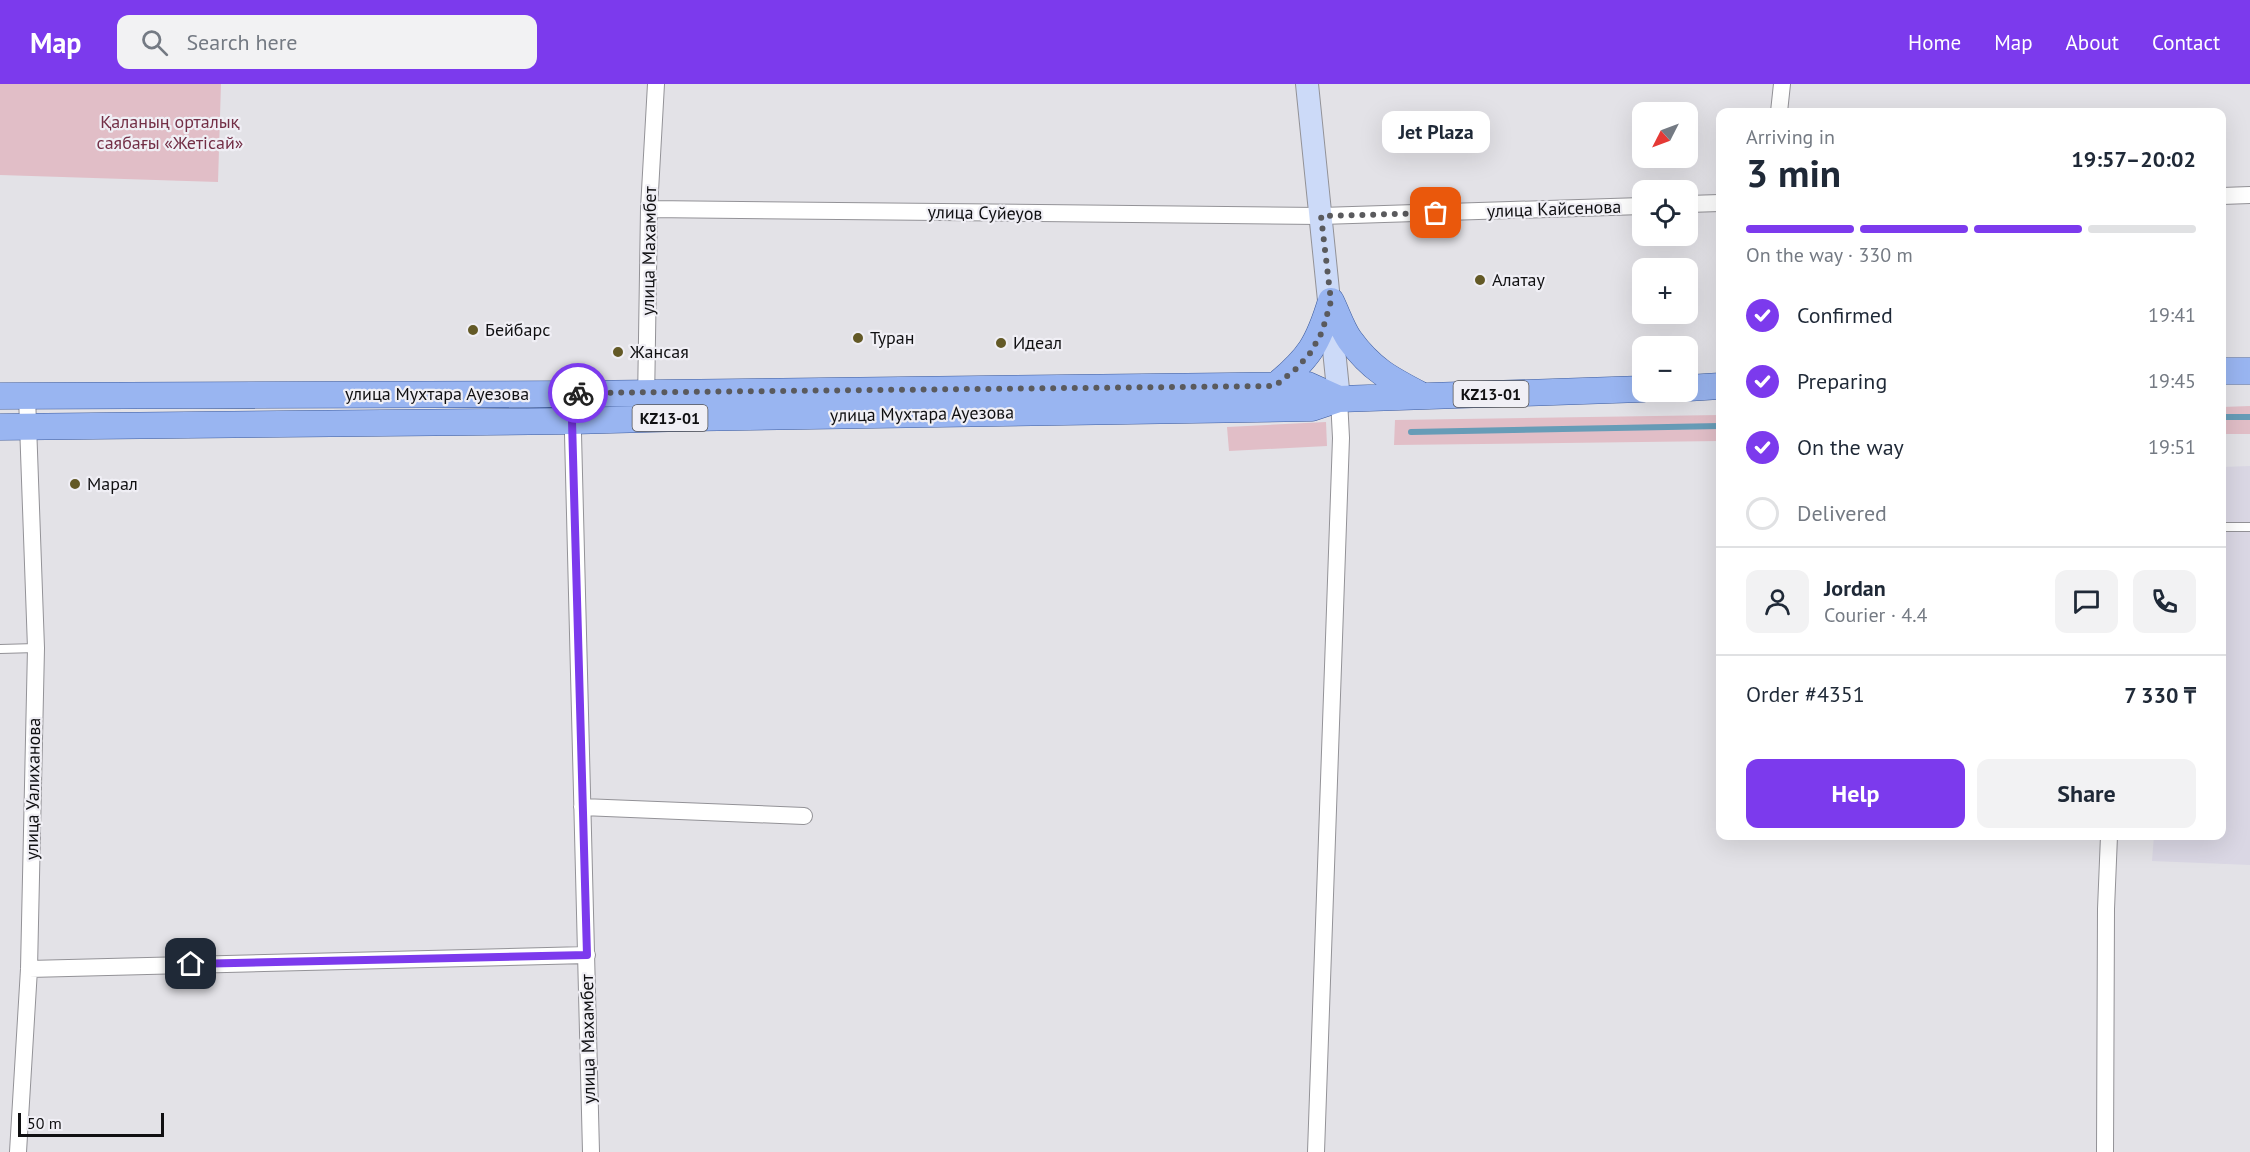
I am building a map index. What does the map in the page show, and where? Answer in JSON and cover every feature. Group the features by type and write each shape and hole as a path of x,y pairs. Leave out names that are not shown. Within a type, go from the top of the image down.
{"main road":[{"path":"1275,386 1297,368 1311,352 1322,332 1331,301"},
{"path":"1331,301 1349,338 1376,369 1424,397"},
{"path":"2226,371 2250,371"},
{"name":"улица Мухтара Ауезова","path":"0,396 572,394 646,391 1308,385 1339,399"},
{"path":"1698,387 1716,386"},
{"name":"улица Мухтара Ауезова","path":"0,427 572,421 1312,408 1339,399 1632,389"}],"street":[{"name":"улица Махамбет","path":"645,419 648,209 656,84"},
{"path":"1307,84 1331,301 1341,438 1316,1152"},
{"path":"1779,108 1782,84"},
{"path":"2226,196 2250,195"},
{"path":"1698,204 1716,203"},
{"name":"улица Кайсенова","path":"1321,216 1632,206"},
{"name":"улица Суйеуов","path":"648,209 1321,216"},
{"name":"улица Махамбет","path":"572,394 591,1152"},
{"name":"улица Уалиханова","path":"18,1152 29,969 36,648 27,396"},
{"path":"582,807 804,816"},
{"path":"2105,1152 2106,909 2109,840"},
{"path":"29,969 587,955"}],"lane":[{"path":"2226,527 2250,527"},
{"path":"0,649 36,648"}],"shaded area":[{"path":"2250,466 2250,865 2152,861 2154,840 2226,840 2226,467"}],"green space":[{"name":"Қаланың орталық саябағы «Жетісай»","path":"0,84 221,84 218,182 0,175"},
{"path":"2250,406 2250,434 2226,434 2226,407"},
{"path":"1716,415 1716,441 1394,445 1395,420"},
{"path":"1326,422 1327,446 1229,451 1227,427"}],"waterway":[{"path":"2226,417 2250,417"},
{"path":"1411,432 1716,426"}],"way so far":[{"path":"578,393 1275,386 1297,368 1311,352 1322,332 1331,301 1321,216 1436,213"}],"place":[{"name":"Jet Plaza","path":"1436,213"},
{"name":"Алатау","path":"1480,280"},
{"name":"Бейбарс","path":"473,330"},
{"name":"Туран","path":"858,338"},
{"name":"Идеал","path":"1001,343"},
{"name":"Жансая","path":"618,352"},
{"name":"Марал","path":"75,484"}],"route":[{"path":"191,964 587,955 572,421 572,394 578,393"}]}
